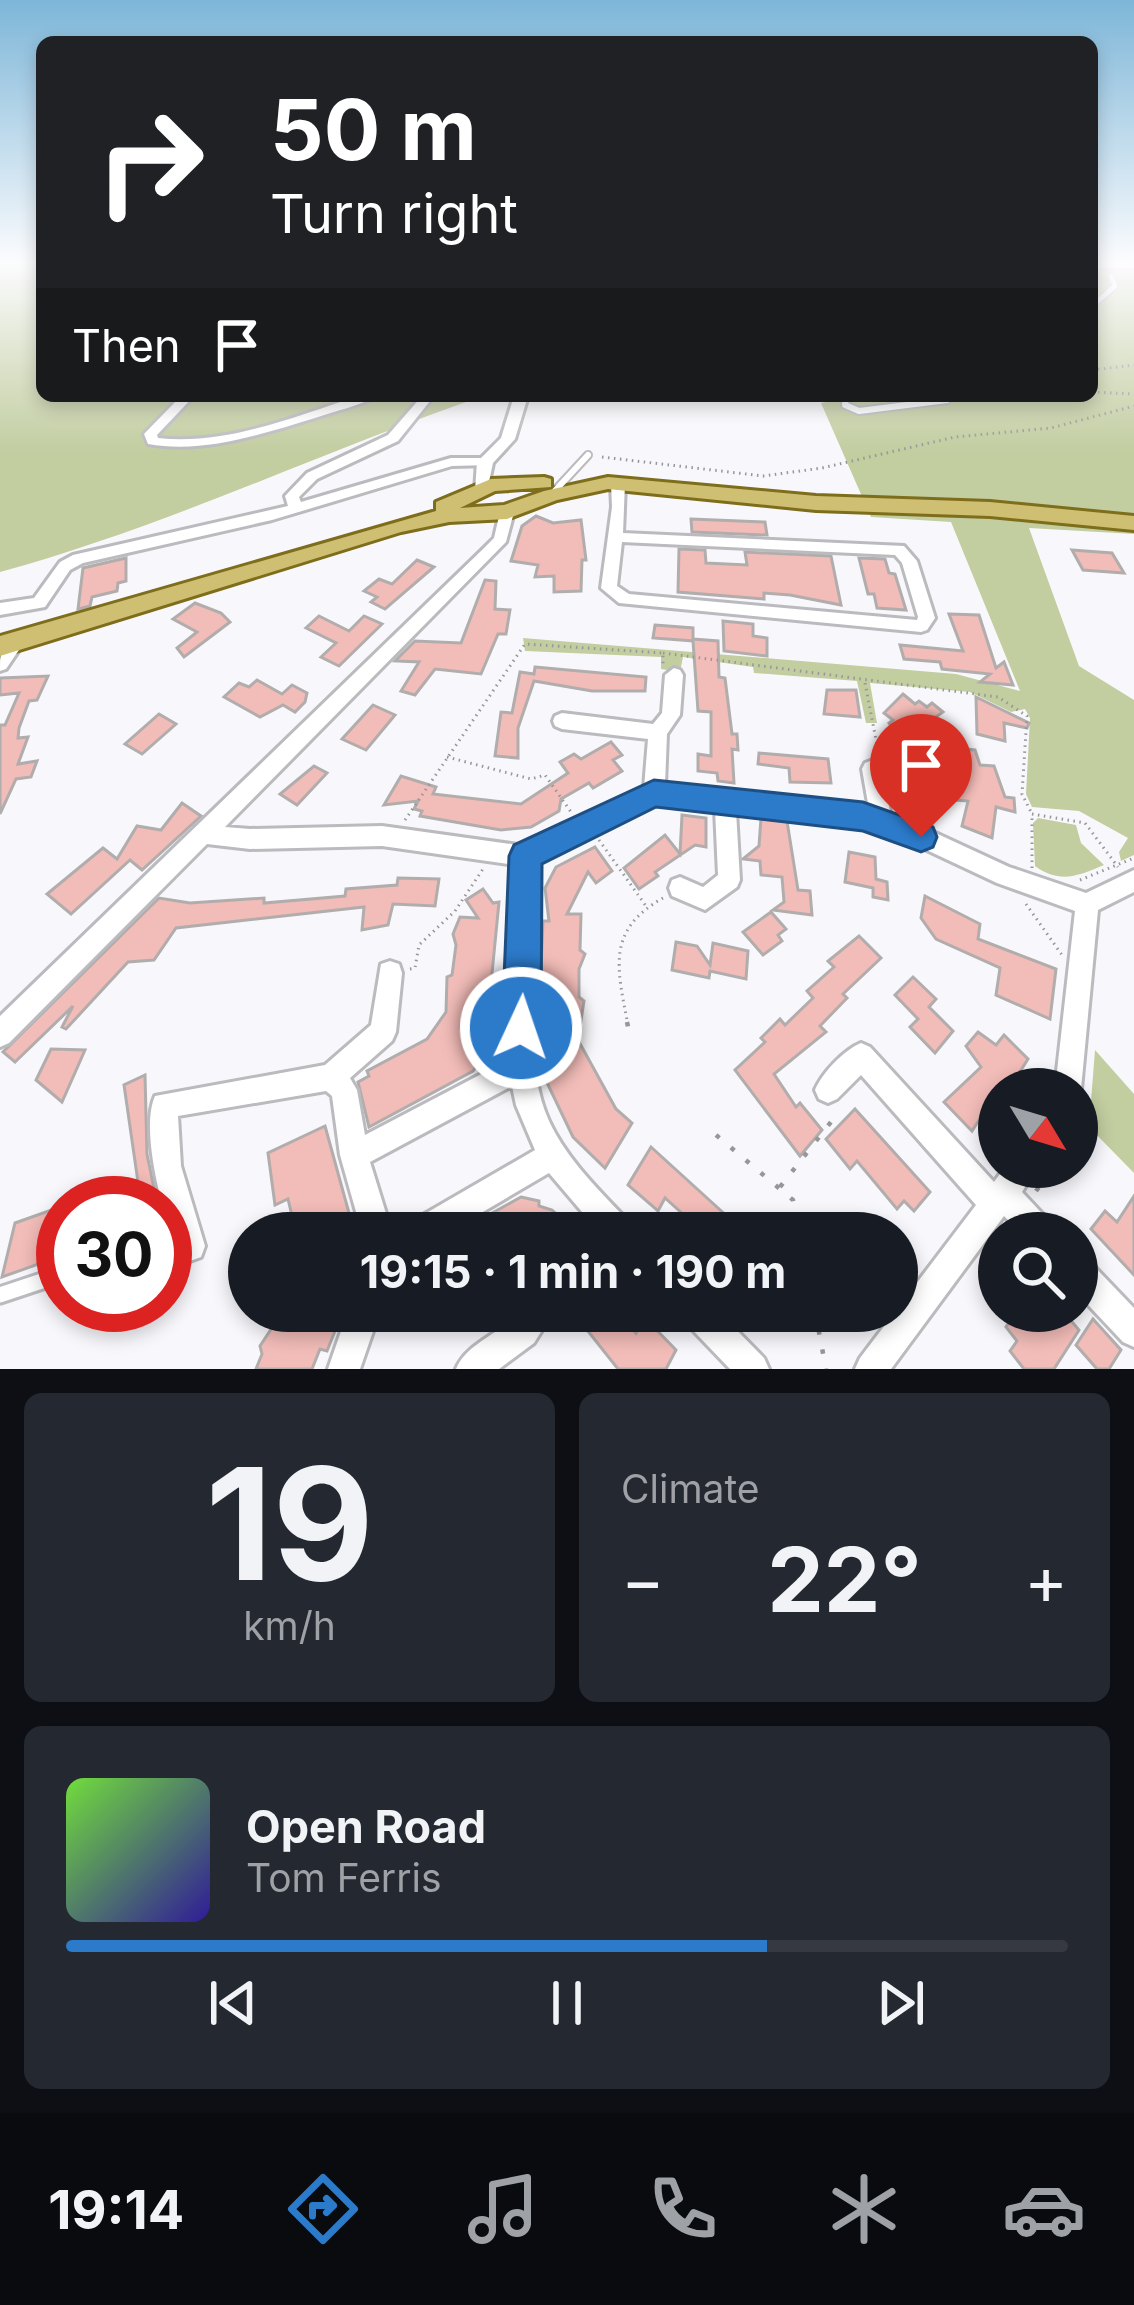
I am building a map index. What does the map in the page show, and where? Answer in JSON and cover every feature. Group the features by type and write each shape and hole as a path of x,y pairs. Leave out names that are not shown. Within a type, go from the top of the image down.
{"main road":[{"path":"5,651 493,493 613,483 816,503 990,509 1134,523"}],"street":[{"path":"181,402 160,419 150,434 153,441 209,440 349,402"},
{"path":"296,508 292,496 312,476 393,438 423,402"},
{"path":"0,1034 501,539 493,493 519,402"},
{"path":"0,609 39,603 65,566 78,559 296,508 451,462 493,493"},
{"path":"613,483 616,537 609,588 625,599 921,626 927,618 909,561 899,550 616,537"},
{"path":"654,793 658,732 671,715 674,675"},
{"path":"562,721 658,732"},
{"path":"882,823 872,769 888,761"},
{"path":"204,834 215,839 397,838 526,856 654,793 801,807 882,823 1005,876 1080,893 1129,879"},
{"path":"680,888 705,898 729,880 725,801"},
{"path":"526,856 520,1068 529,1114 593,1212"},
{"path":"1070,1068 1080,981 1080,893"},
{"path":"170,1176 164,1105 331,1077 383,1032 390,973"},
{"path":"828,1090 861,1056 1015,1211 872,1369"},
{"path":"353,1155 520,1068"},
{"path":"331,1077 344,1090 353,1155 371,1212"},
{"path":"454,1212 553,1155"},
{"path":"1098,1293 1134,1331"},
{"path":"344,1369 357,1332"},
{"path":"472,1369 524,1332"},
{"path":"717,1332 753,1369"}],"lane":[{"path":"845,402 859,411 931,402"},
{"path":"555,488 588,455"},
{"path":"0,1295 36,1283"}],"path":[{"path":"1098,369 1134,365"},
{"path":"1098,392 1134,394"},
{"path":"588,455 763,476 822,468 955,437 1051,428 1134,406"},
{"path":"397,838 446,756 525,644 663,653 977,691 1021,709 1027,716 1022,794 1032,814 1033,870"},
{"path":"663,653 663,668 674,675"},
{"path":"864,680 888,761"},
{"path":"446,756 531,779 545,775 647,908"},
{"path":"1032,814 1085,823 1129,879"},
{"path":"390,973 415,968 419,945 454,911 496,851"},
{"path":"1129,879 1134,858"},
{"path":"1080,893 1129,879"},
{"path":"632,1041 623,1004 622,933 634,916 680,888"},
{"path":"1024,903 1080,981"},
{"path":"779,1188 834,1118 828,1090"},
{"path":"716,1135 793,1200 796,1212"},
{"path":"1015,1211 1035,1188"},
{"path":"819,1332 826,1369"}],"green space":[{"path":"0,325 36,325 36,402 467,402 183,511 0,572"},
{"path":"1098,325 1134,325 1134,534 1029,528 1079,666 1134,700 1134,855 1121,861 1119,852 1128,838 1079,811 1032,807 1026,794 1030,718 1025,709 1011,712 970,692 870,683 877,723 866,723 857,681 754,673 753,667 683,657 680,672 661,669 661,657 525,651 523,638 956,674 1020,691 951,522 871,517 821,403 1098,402"},
{"path":"1038,818 1076,825 1081,843 1104,865 1061,876 1035,866 1033,823"},
{"path":"1095,1050 1134,1094 1134,1173 1098,1136 1098,1068 1094,1068"}],"building":[{"path":"536,516 553,523 581,520 586,560 582,560 581,591 554,592 554,576 535,577 538,565 511,561 522,526"},
{"path":"691,519 765,522 767,535 692,532"},
{"path":"679,549 705,550 706,563 747,565 745,552 831,556 841,605 790,595 764,593 764,599 678,592"},
{"path":"1072,550 1112,553 1124,573 1083,570"},
{"path":"126,558 126,581 118,583 117,591 92,597 90,606 78,609 83,568"},
{"path":"859,558 885,559 906,610 877,608 874,594 868,594"},
{"path":"417,560 434,567 385,609 371,602 377,597 364,591 379,579 392,584"},
{"path":"485,580 496,581 495,609 510,610 506,634 498,634 481,674 435,669 415,695 401,691 419,662 395,661 415,641 461,643"},
{"path":"195,603 221,613 230,622 184,657 177,648 197,632 173,619"},
{"path":"949,614 979,615 996,668 1004,662 1013,685 980,682 990,674 942,669 940,662 904,659 900,645 963,651"},
{"path":"319,616 349,631 364,616 382,624 339,666 321,657 336,643 306,628"},
{"path":"723,621 753,624 753,636 767,638 767,656 724,651"},
{"path":"655,625 693,628 693,639 718,641 719,677 725,678 732,734 737,734 738,750 732,749 734,783 718,781 717,773 698,771 698,754 711,756 711,712 698,711 693,641 653,638"},
{"path":"535,667 646,677 645,691 592,691 534,681 518,728 518,758 495,756 501,712 512,713 520,672 534,674"},
{"path":"48,676 37,700 29,701 19,728 18,738 28,737 18,764 37,761 31,777 16,779 0,814 0,725 5,725 19,693 0,695 0,678"},
{"path":"257,680 282,694 292,685 307,693 305,702 295,712 283,705 260,717 224,697 239,683 249,687"},
{"path":"827,690 856,690 860,717 824,714"},
{"path":"903,694 915,704 919,701 927,707 932,703 943,712 910,735 907,724 895,732 889,723 893,720 884,713"},
{"path":"976,697 1029,723 1027,728 1004,723 1005,741 977,734"},
{"path":"373,705 395,715 366,750 342,739"},
{"path":"159,714 176,724 142,754 125,744"},
{"path":"611,742 622,755 613,760 622,771 561,799 559,811 531,827 501,830 420,816 422,811 414,809 418,801 384,805 401,776 436,787 433,794 521,804 568,773 560,762 574,754 581,759"},
{"path":"945,747 975,750 980,765 994,766 1005,797 1014,798 1015,812 996,807 992,838 962,826 968,801 955,800 935,761 942,762"},
{"path":"759,753 828,759 831,783 790,782 789,768 758,764"},
{"path":"314,766 327,773 297,805 280,794"},
{"path":"182,803 201,816 142,870 130,860 71,914 47,894 103,848 117,859 137,826 161,830"},
{"path":"682,815 706,818 706,847 695,845 639,889 624,868 665,835 680,854"},
{"path":"761,818 787,821 798,890 810,891 812,915 773,910 784,902 782,877 761,875 760,861 743,859 759,846"},
{"path":"595,847 612,871 596,883 588,872 567,914 581,914 580,950 585,954 579,969 579,997 584,1001 578,1040 616,1109 632,1123 605,1168 573,1137 540,1068 538,1039 543,921 549,921 545,888 556,867"},
{"path":"849,852 875,857 876,879 887,882 888,900 873,897 873,888 845,882"},
{"path":"398,878 439,879 435,906 393,904 388,925 362,930 364,907 176,928 154,960 128,962 66,1029 62,1027 73,1006 15,1062 3,1052 159,898 190,903 264,898 264,903 345,896 346,889 397,885"},
{"path":"483,889 493,903 499,902 484,1055 473,1071 369,1127 358,1082 369,1076 367,1071 427,1039 446,1012 447,977 452,975 456,945 453,934 460,917 478,918 466,900"},
{"path":"925,896 980,924 978,939 1056,969 1050,1019 996,995 1000,968 936,939 921,918"},
{"path":"771,912 786,929 778,935 782,941 763,955 743,932"},
{"path":"859,936 881,958 843,994 847,998 820,1026 826,1032 774,1074 796,1107 800,1103 822,1130 800,1156 735,1070 765,1042 761,1038 780,1019 785,1025 813,998 807,991 834,967 828,961"},
{"path":"676,942 697,946 710,965 713,943 748,951 746,979 672,970"},
{"path":"913,977 936,999 929,1007 953,1031 935,1053 910,1027 918,1019 895,995"},
{"path":"978,1032 996,1045 1004,1035 1028,1059 1022,1068 980,1068 966,1046"},
{"path":"51,1049 85,1050 62,1102 36,1080"},
{"path":"978,1070 978,1122 972,1131 944,1102"},
{"path":"145,1075 151,1176 137,1176 124,1085"},
{"path":"855,1109 930,1192 914,1211 904,1201 897,1209 857,1161 850,1169 826,1139"},
{"path":"325,1126 349,1212 291,1212 288,1199 275,1205 268,1153"},
{"path":"651,1147 722,1212 681,1212 665,1198 658,1211 628,1185"},
{"path":"1134,1196 1134,1275 1098,1236 1098,1220 1105,1211 1117,1222"},
{"path":"521,1197 539,1201 539,1206 554,1212 494,1212"},
{"path":"36,1216 36,1265 2,1277 15,1223"},
{"path":"1098,1325 1121,1350 1109,1369 1097,1369 1076,1345 1084,1332 1098,1332"},
{"path":"269,1332 335,1332 312,1369 256,1369 260,1346"},
{"path":"589,1332 659,1332 676,1350 666,1369 618,1369"},
{"path":"1010,1332 1078,1332 1054,1369 1024,1369 1010,1351 1017,1341"}],"route":[{"path":"521,1028 526,856 654,793 863,817 921,837"}]}
